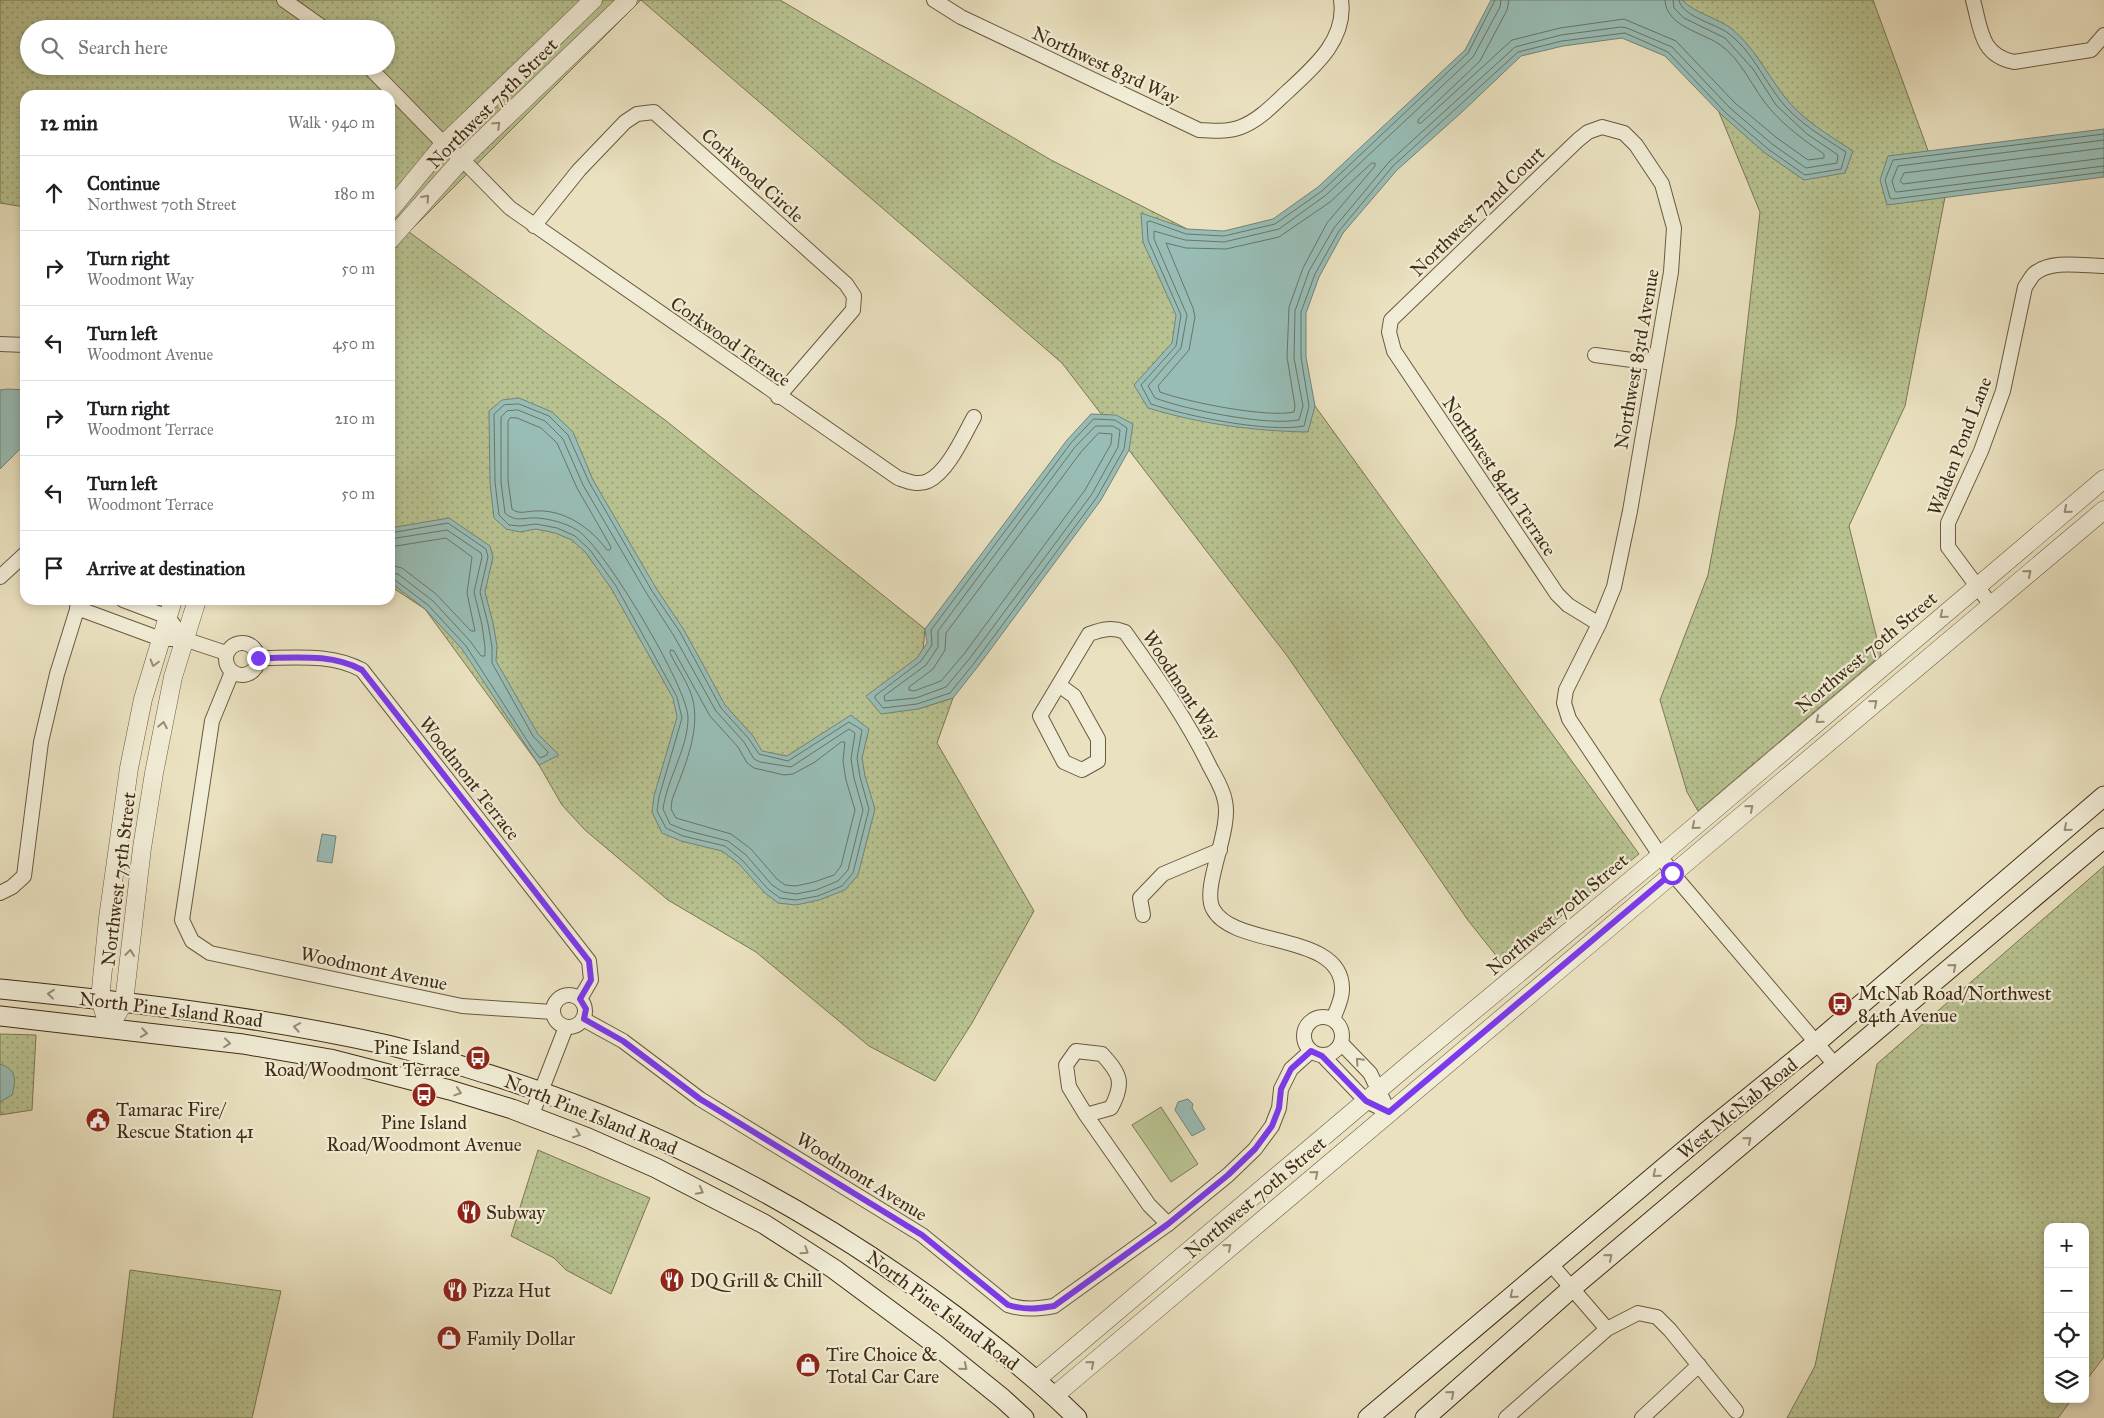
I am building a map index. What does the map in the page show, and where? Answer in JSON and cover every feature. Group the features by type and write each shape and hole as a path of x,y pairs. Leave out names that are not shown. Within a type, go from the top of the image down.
{"main road":[{"name":"West McNab Road","path":"1368,1418 1550,1263 1816,1043 2104,796"},
{"name":"West McNab Road","path":"1425,1418 1572,1288 2104,838"},
{"name":"North Pine Island Road","path":"0,989 100,999 247,1018 386,1045 541,1091 616,1121 702,1159 790,1206 874,1257 989,1341 1036,1380 1076,1418"},
{"name":"North Pine Island Road","path":"0,1016 243,1044 330,1059 450,1090 588,1138 656,1168 764,1224 834,1269 927,1338 1024,1418"}],"street":[{"path":"284,0 312,20"},
{"name":"Northwest 75th Street","path":"395,204 444,144 593,0"},
{"name":"Northwest 75th Street","path":"395,234 462,159 628,0"},
{"name":"Northwest 83rd Way","path":"934,0 960,17 1199,130 1220,131 1240,128 1257,119 1316,66 1336,35 1342,19 1340,0"},
{"path":"1973,0 1984,42 2002,60 2014,62 2091,50 2104,35"},
{"name":"Corkwood Terrace","path":"377,75 391,90"},
{"name":"Corkwood Terrace","path":"395,94 510,208 778,397 898,478 914,483 928,482 940,472 960,445 974,417"},
{"name":"Corkwood Circle","path":"534,226 579,170 625,122 637,114 654,112 846,284 854,296 853,310 778,397"},
{"name":"Northwest 72nd Court","path":"1389,332 1392,320 1571,147 1588,132 1602,128"},
{"name":"Northwest 83rd Avenue","path":"1602,128 1624,133 1636,144 1662,184 1674,228 1671,272 1630,511 1614,587 1599,624 1566,690 1564,703 1569,719 1672,873 1836,1066"},
{"name":"Walden Pond Lane","path":"1991,605 1948,547 1948,523 1981,451 2003,392 2025,286 2034,274 2044,268 2057,265 2104,266"},
{"name":"Northwest 84th Terrace","path":"1389,332 1394,351 1557,594 1568,605 1599,624"},
{"path":"0,344 20,345"},
{"path":"1596,355 1654,363"},
{"name":"Northwest 70th Street","path":"1036,1380 1380,1089 1660,856 2104,479"},
{"name":"Northwest 70th Street","path":"1054,1396 2104,510"},
{"path":"0,577 20,559"},
{"path":"6,890 24,876 41,742 78,605"},
{"path":"80,605 161,639 184,639 226,653"},
{"path":"153,605 171,608 184,639"},
{"name":"Northwest 75th Street","path":"109,1028 124,1002 142,848 167,702 195,605"},
{"name":"Northwest 75th Street","path":"109,1028 100,999 108,918 129,768 143,699 171,608"},
{"name":"Woodmont Way","path":"1059,685 1074,696 1098,739 1098,761 1082,770 1064,762 1040,716 1089,634 1108,628 1115,628 1126,632 1175,703 1205,754 1226,802 1227,819 1210,892 1212,908 1224,922 1240,929 1305,948 1318,953 1329,961 1339,975 1342,990 1333,1019"},
{"path":"245,642 254,648 258,658 255,668 247,674 232,672 226,664 226,653 234,644 245,642"},
{"name":"Woodmont Terrace","path":"258,658 325,658 347,661 362,670 589,961 591,980 580,999"},
{"name":"Woodmont Avenue","path":"232,672 212,721 182,920 192,941 210,953 462,1006 553,1012"},
{"path":"1143,915 1140,898 1163,874 1220,850"},
{"path":"571,995 580,999 586,1009 584,1019 576,1026 566,1027 557,1022 553,1012 556,1002 560,998 571,995"},
{"path":"1485,1001 1500,1019"},
{"path":"1316,1053 1334,1052 1342,1042 1342,1030 1333,1019 1321,1017 1309,1023 1304,1035 1307,1047 1316,1053 1366,1101 1389,1112"},
{"name":"Woodmont Avenue","path":"584,1019 623,1041 700,1099 922,1235 1008,1305 1022,1309 1054,1306 1168,1224 1228,1175 1255,1149 1272,1126 1279,1108 1281,1089 1291,1069 1316,1053"},
{"path":"531,1117 566,1027"},
{"path":"1342,1042 1370,1073 1380,1089 1389,1112"},
{"path":"1086,1115 1111,1108 1119,1093 1117,1072 1102,1054 1076,1051 1066,1064 1069,1087 1086,1115 1149,1205 1168,1224"},
{"path":"1196,1245 1211,1262"},
{"path":"1550,1263 1607,1329"},
{"path":"1126,1304 1142,1321"},
{"path":"1506,1418 1607,1329 1638,1314 1657,1318 1699,1365 1736,1411"},
{"path":"1642,1418 1699,1365"}],"green space":[{"path":"0,0 641,0 409,232 665,420 925,629 918,709 953,698 937,743 1034,911 972,1023 935,1081 869,1046 756,952 668,900 585,830 562,805 539,765 425,609 395,589 395,90 20,90 20,206 0,203"},
{"path":"641,0 780,0 1051,160 1187,229 1639,854 1502,963 1467,919 1288,657 1062,363"},
{"path":"1673,0 1873,0 1945,197 1905,406 1849,526 1881,655 1698,811 1687,792 1660,700 1708,575 1736,425 1760,212"},
{"path":"2104,866 2104,1357 2089,1377 2089,1223 2044,1223 2044,1403 2069,1403 2058,1418 1787,1418 1815,1366 1877,1064"},
{"path":"0,1034 36,1035 32,1110 0,1115"},
{"path":"1161,1107 1198,1164 1171,1182 1132,1125"},
{"path":"538,1150 650,1198 611,1294 566,1270 554,1258 511,1236"},
{"path":"130,1270 281,1291 252,1418 113,1418"}],"water":[{"path":"1491,0 1682,0 1693,9 1719,21 1740,36 1754,52 1791,105 1816,126 1853,151 1845,173 1804,180 1765,153 1723,116 1665,56 1622,38 1563,46 1521,56 1397,170 1343,233 1319,277 1306,313 1306,357 1315,406 1308,432 1227,426 1148,408 1134,385 1172,343 1176,315 1143,242 1141,213 1187,229 1224,231 1273,219 1318,187 1465,50"},
{"path":"2104,129 2104,177 1887,205 1880,180 1888,156"},
{"path":"0,390 20,390 20,449 0,469"},
{"path":"519,398 552,412 573,432 593,480 656,588 684,630 725,705 753,736 762,751 787,756 851,715 869,729 862,758 865,776 875,809 858,875 845,890 819,900 796,905 778,903 765,893 739,864 722,851 681,841 662,833 652,812 654,796 677,717 673,698 611,588 586,553 572,540 555,533 536,529 520,532 506,529 494,518 490,483 489,411 502,400"},
{"path":"1091,414 1116,415 1133,424 1129,450 1101,500 953,698 918,709 881,714 866,696 917,658 927,643 925,629 1067,440"},
{"path":"449,518 490,546 493,557 485,592 497,646 496,661 538,734 559,755 539,765 462,649 425,609 395,586 395,527"},
{"path":"322,834 336,836 332,863 317,861"},
{"path":"0,1064 6,1066 12,1072 14,1085 12,1095 0,1102"},
{"path":"1188,1099 1193,1104 1192,1108 1205,1129 1192,1136 1175,1110 1178,1102"}],"place":[{"name":"McNab Road/Northwest 84th Avenue","path":"1840,1004"},
{"name":"Pine Island Road/Woodmont Terrace","path":"478,1058"},
{"name":"Pine Island Road/Woodmont Avenue","path":"424,1095"},
{"name":"Tamarac Fire/ Rescue Station 41","path":"98,1120"},
{"name":"Subway","path":"469,1212"},
{"name":"DQ Grill & Chill","path":"672,1280"},
{"name":"Pizza Hut","path":"455,1290"},
{"name":"Family Dollar","path":"449,1338"},
{"name":"Tire Choice & Total Car Care","path":"808,1365"}],"route":[{"path":"258,658 325,658 347,661 362,670 589,961 591,980 580,999 586,1009 584,1019 623,1041 659,1070 700,1099 922,1235 1008,1305 1022,1309 1054,1306 1168,1224 1228,1175 1255,1149 1272,1126 1279,1108 1281,1089 1291,1069 1311,1051 1322,1056 1366,1101 1389,1112 1672,873"}]}
